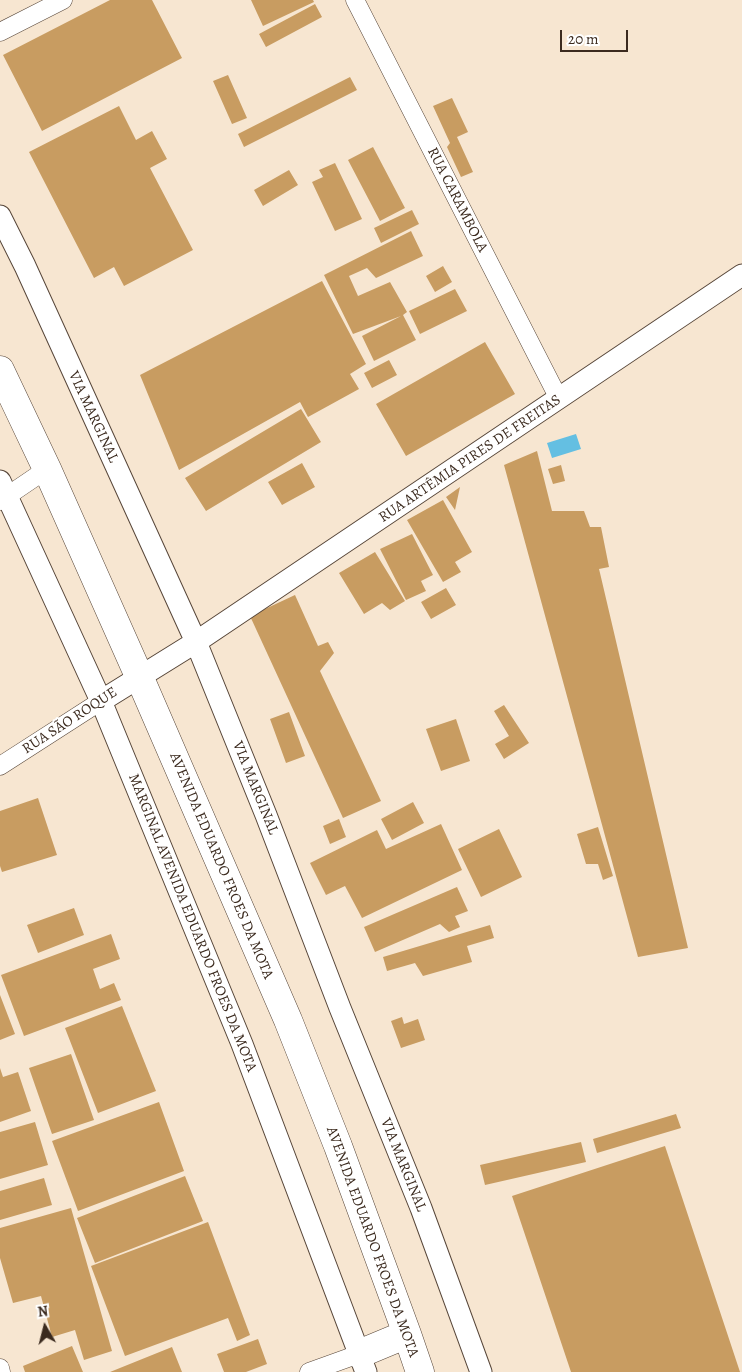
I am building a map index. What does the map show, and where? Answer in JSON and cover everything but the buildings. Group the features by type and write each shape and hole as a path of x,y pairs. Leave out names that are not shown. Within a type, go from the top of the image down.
{"highway":[{"name":"AVENIDA EDUARDO FROES DA MOTA","path":"0,370 47,469 139,676 288,1020 338,1146 420,1372"},
{"path":"362,1363 407,1334"}],"street":[{"path":"0,32 63,0"},
{"name":"RUA CARAMBOLA","path":"355,0 559,399"},
{"name":"VIA MARGINAL","path":"0,216 25,266 196,642 421,1208 481,1372"},
{"name":"RUA ARTÊMIA PIRES DE FREITAS","path":"139,676 196,642 742,275"},
{"path":"2,493 47,469"},
{"name":"MARGINAL AVENIDA EDUARDO FROES DA MOTA","path":"2,493 101,701 242,1044 362,1363"},
{"name":"RUA SÃO ROQUE","path":"0,766 139,676"},
{"path":"309,1372 362,1363"},
{"path":"0,1368 2,1372"}],"water":[{"path":"576,434 581,449 552,458 547,443"}]}
